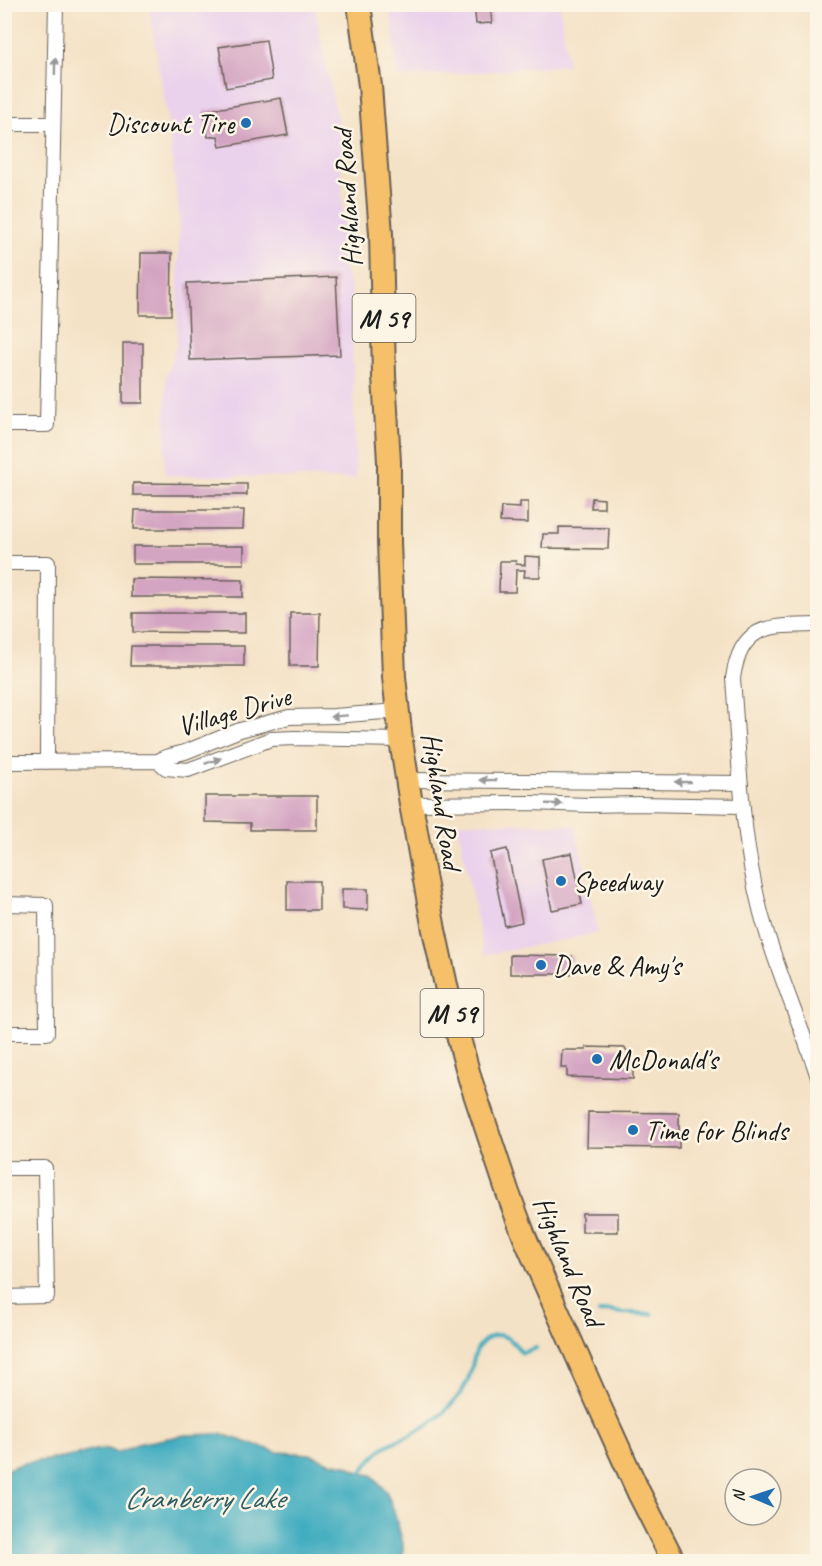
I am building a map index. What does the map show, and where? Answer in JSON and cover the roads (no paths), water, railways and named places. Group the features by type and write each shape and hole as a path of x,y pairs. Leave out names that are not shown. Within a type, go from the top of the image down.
{"highway":[{"name":"Highland Road","path":"359,4 370,86 381,234 394,677 407,780 434,930 452,1013 470,1079 508,1193 542,1278 593,1392 639,1493 674,1562"}],"street":[{"path":"4,425 47,425 56,4"},
{"path":"4,124 53,124"},
{"path":"4,563 48,563 47,762"},
{"path":"818,625 777,626 762,629 750,637 740,650 733,678 743,806 761,913 786,992 818,1077"},
{"name":"Village Drive","path":"4,762 158,761 240,730 289,717 397,711"},
{"name":"Village Drive","path":"158,761 166,768 188,770 271,739 401,740"},
{"path":"407,780 741,783"},
{"path":"529,781 530,803"},
{"path":"588,781 589,805"},
{"path":"411,804 743,806"},
{"path":"4,904 46,905 47,1033 4,1033"},
{"path":"4,1168 45,1168 47,1296 4,1297"}],"water":[{"name":"Cranberry Lake","path":"221,1434 277,1452 310,1454 372,1475 386,1491 394,1511 403,1544 403,1561 5,1561 5,1470 24,1463 69,1457 95,1450 122,1451 137,1444 185,1435"}],"waterway":[{"path":"599,1313 608,1311 652,1314"},
{"path":"361,1473 382,1449 426,1426 451,1405 467,1381 475,1353 486,1339 502,1336 510,1340 522,1353 536,1348"}],"place":[{"name":"Discount Tire","path":"246,123"},
{"name":"Speedway","path":"561,881"},
{"name":"Dave & Amy's","path":"541,965"},
{"name":"McDonald's","path":"597,1059"},
{"name":"Time for Blinds","path":"633,1130"}]}
